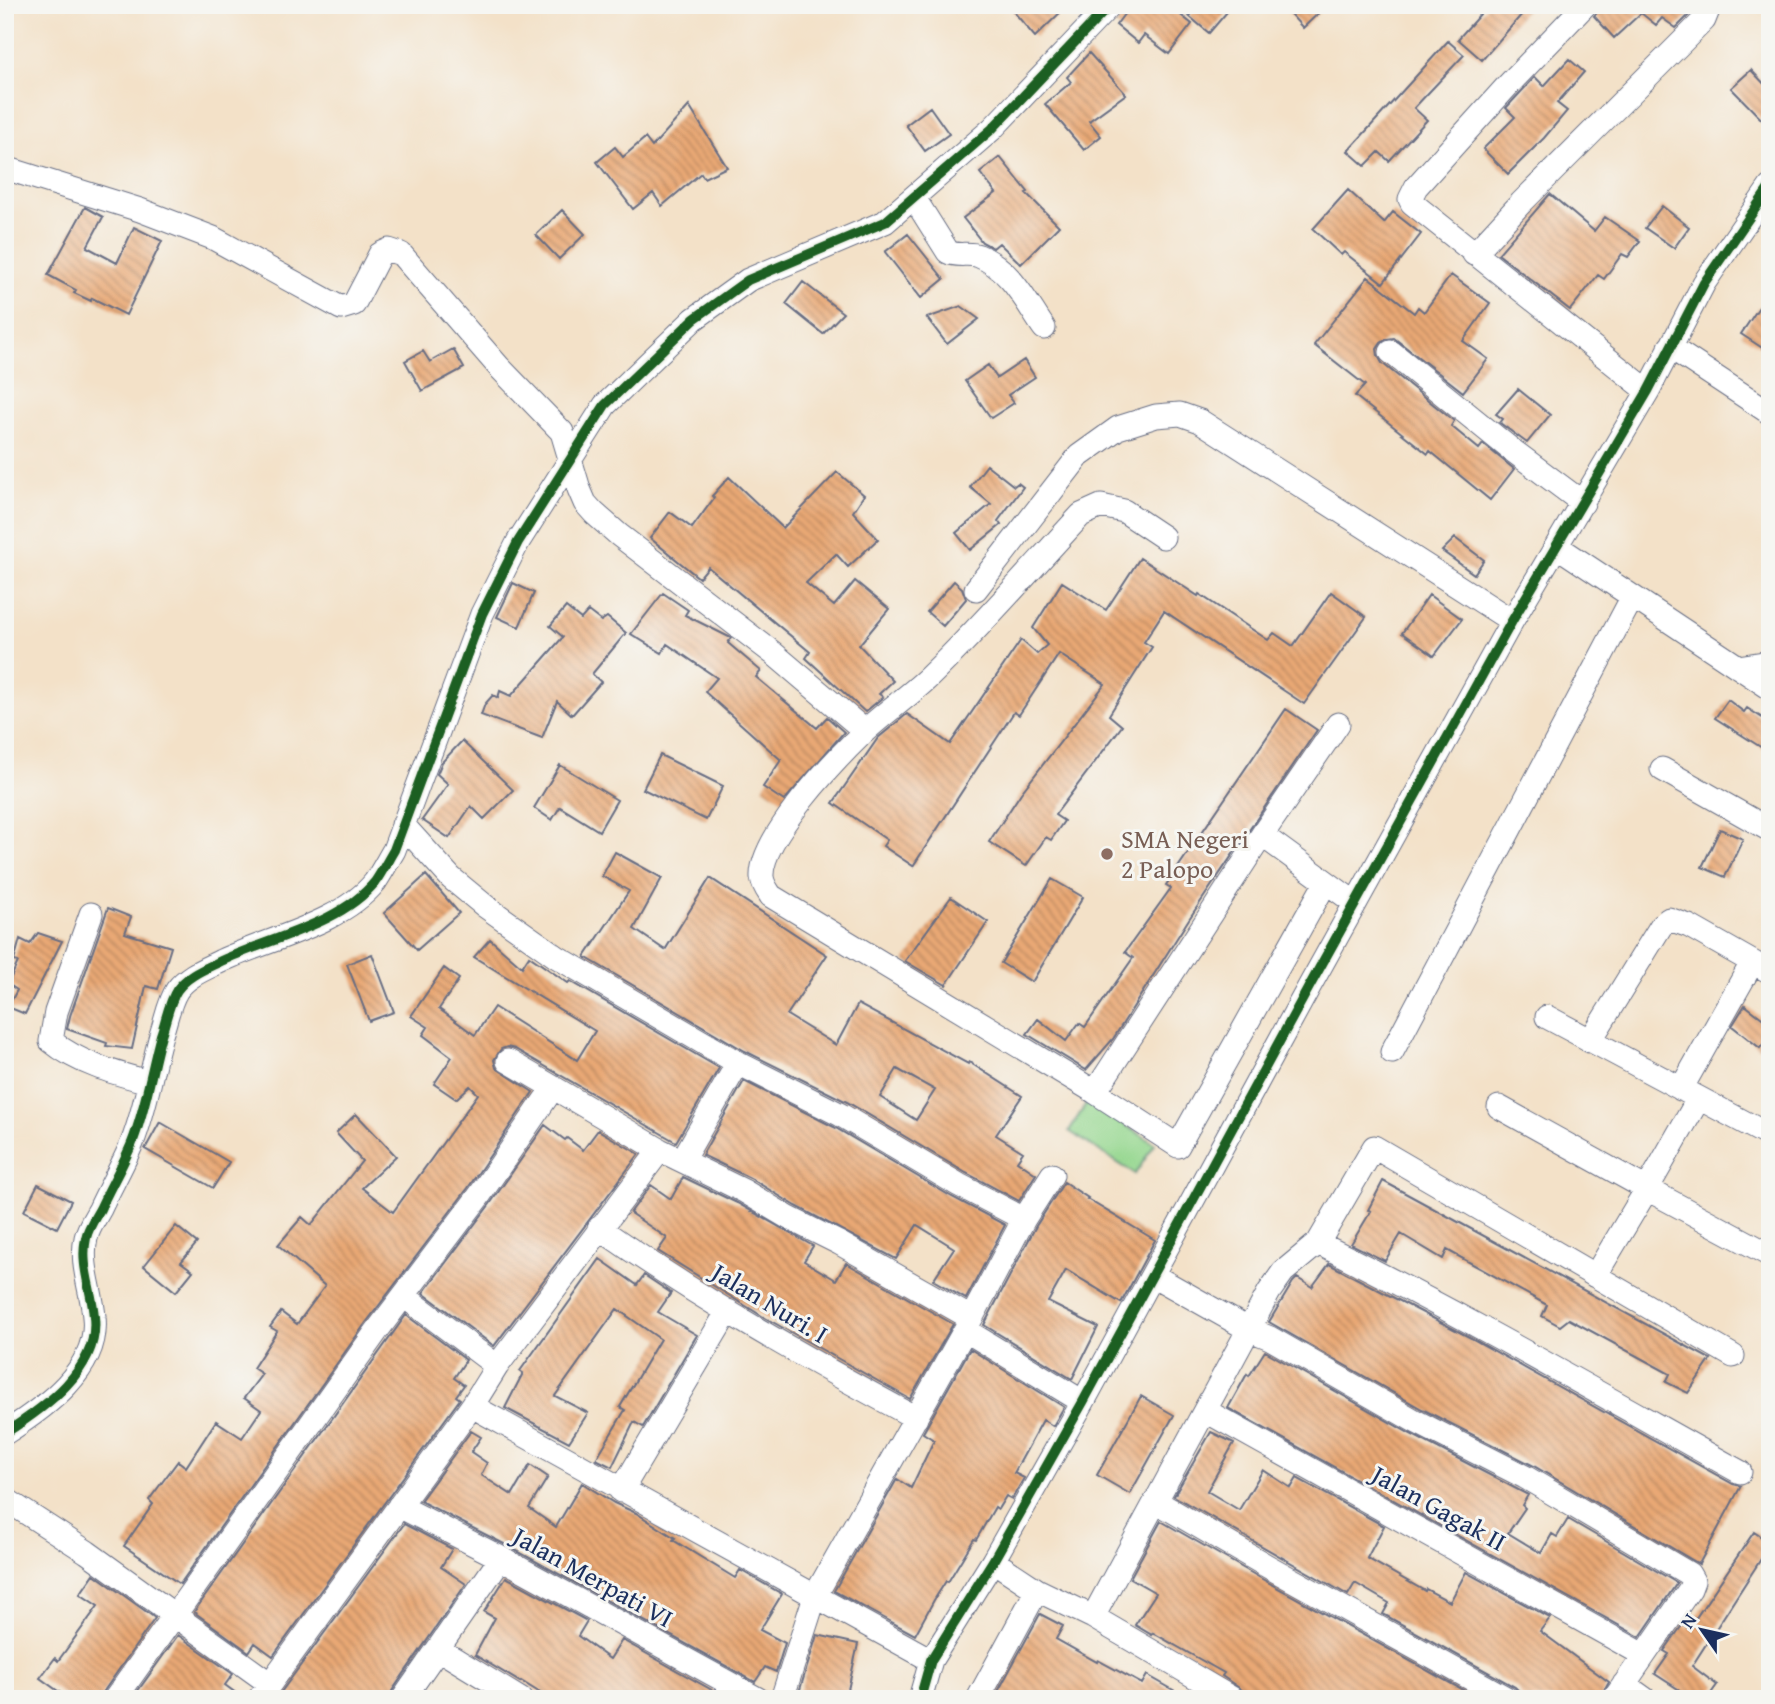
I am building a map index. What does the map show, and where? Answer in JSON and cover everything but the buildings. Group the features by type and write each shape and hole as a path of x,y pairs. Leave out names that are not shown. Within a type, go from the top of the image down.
{"street":[{"path":"5,1433 29,1418 61,1391 89,1351 94,1336 94,1318 83,1260 86,1236 132,1144 144,1110 167,1015 177,990 194,974 332,916 354,903 375,882 386,865 403,825 482,614 518,542 605,405 694,319 748,280 885,222 992,129 1110,5"},
{"path":"1585,5 1509,84 1411,194 1412,203 1647,391"},
{"path":"1474,254 1703,20 1708,10 1707,5"},
{"path":"5,168 140,210 213,238 341,308 354,303 380,254 390,250 401,254 499,366 562,432 579,489 585,503 594,513 618,535 774,653 864,731"},
{"path":"920,1699 932,1661 993,1561 1154,1276 1211,1166 1512,621 1558,547 1647,391 1704,283 1770,187"},
{"path":"914,198 948,252 953,255 975,254 1001,269 1044,328"},
{"path":"1670,347 1770,414"},
{"path":"1391,352 1508,447 1583,503"},
{"path":"976,589 1079,456 1118,428 1156,416 1180,414 1200,421 1512,621"},
{"path":"1163,537 1125,511 1101,506 1081,515 928,678 864,731 830,767 779,829 765,858 762,876 764,886 771,896 1095,1092 1211,1166"},
{"path":"1558,547 1770,688"},
{"path":"1392,1052 1632,598"},
{"path":"1738,667 1770,663"},
{"path":"1095,1092 1262,835 1338,724"},
{"path":"1662,769 1770,830"},
{"path":"403,825 451,878 557,957 738,1063 841,1115 959,1185 1024,1219"},
{"path":"1262,835 1355,903"},
{"path":"1178,1146 1326,882"},
{"path":"92,914 56,1012 51,1041 89,1064 149,1082"},
{"path":"1590,1041 1661,926 1669,919 1689,926 1761,968 1690,1094 1647,1189 1595,1276"},
{"path":"1547,1017 1690,1094 1768,1131"},
{"path":"508,1061 660,1150 683,1159 839,1243 968,1324 1083,1402"},
{"path":"683,1159 738,1063"},
{"path":"115,1699 554,1088"},
{"path":"1499,1107 1770,1255"},
{"path":"1093,1617 1269,1292 1283,1272 1318,1243 1374,1147 1733,1356"},
{"path":"5,1499 87,1552 173,1615 264,1691 599,1228 660,1150"},
{"path":"782,1699 816,1596 1024,1219 1052,1175"},
{"name":"Jalan Nuri. I","path":"599,1228 728,1311 916,1418"},
{"path":"1318,1243 1507,1341 1740,1472"},
{"path":"1154,1276 1248,1329 1270,1338 1415,1421 1525,1477 1689,1574 1693,1581 1690,1589 1619,1692 1645,1699"},
{"path":"404,1296 498,1366"},
{"path":"621,1490 728,1311"},
{"path":"472,1406 932,1661"},
{"name":"Jalan Gagak II","path":"1206,1411 1644,1656"},
{"path":"1157,1502 1508,1699"},
{"name":"Jalan Merpati VI","path":"399,1506 501,1558 758,1699"},
{"path":"403,1699 501,1558"},
{"path":"993,1561 1037,1590 1093,1617 1233,1699"},
{"path":"978,1699 1037,1590"},
{"path":"438,1649 520,1699"}],"green space":[{"path":"1088,1101 1155,1144 1135,1174 1069,1131"}],"cycle path":[{"path":"5,1433 52,1399 79,1370 88,1354 94,1317 85,1268 86,1238 137,1130 161,1035 177,990 192,976 221,961 304,929 343,909 361,897 375,882 394,850 482,614 518,542 605,405 694,319 748,280 885,222 992,129 1110,5"},
{"path":"920,1699 931,1660 993,1561 1083,1402 1512,621 1648,391 1704,283 1770,187"}],"place":[{"name":"SMA Negeri 2 Palopo","path":"1107,854"}]}
